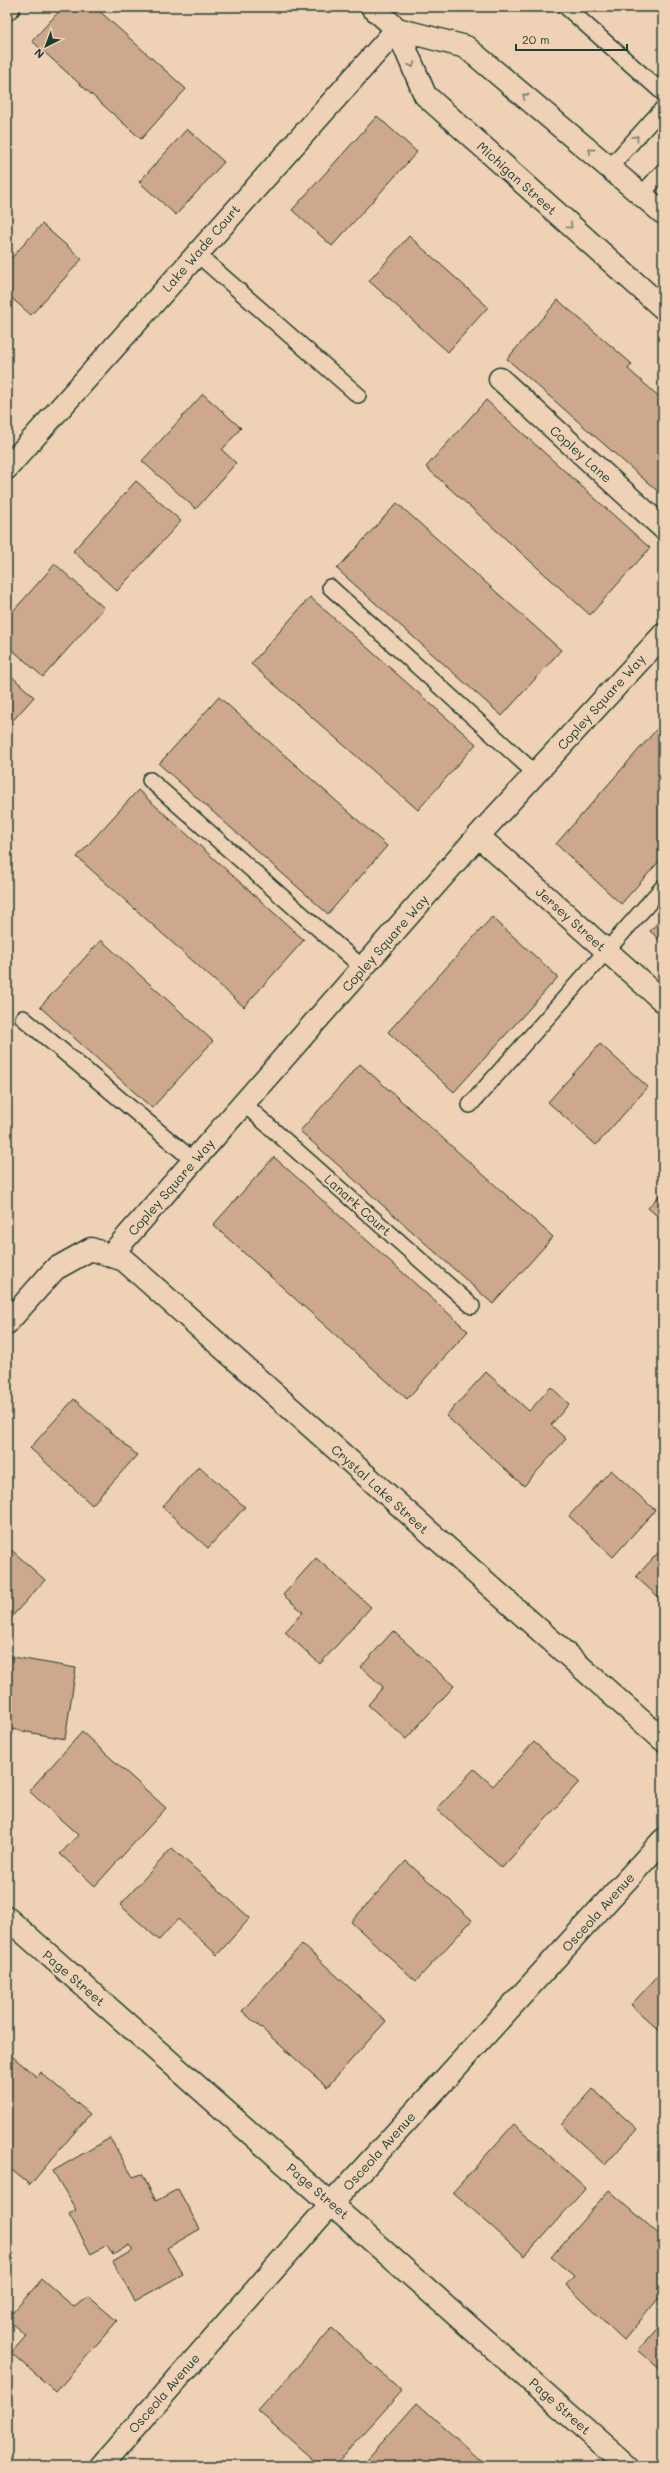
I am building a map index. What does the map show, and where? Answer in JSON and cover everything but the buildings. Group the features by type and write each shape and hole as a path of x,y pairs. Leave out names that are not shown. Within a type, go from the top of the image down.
{"street":[{"name":"Michigan Street","path":"372,7 397,29 425,95 663,308"},
{"name":"Michigan Street","path":"397,29 466,47 663,213"},
{"name":"Lake Wade Court","path":"7,468 196,253 397,29"},
{"name":"Copley Lane","path":"500,379 663,528"},
{"name":"Copley Square Way","path":"7,1323 55,1269 101,1252 194,1161 478,836 663,635"},
{"name":"Jersey Street","path":"478,836 663,1001"},
{"name":"Crystal Lake Street","path":"101,1252 124,1260 663,1740"},
{"name":"Osceola Avenue","path":"100,2466 332,2203 663,1840"},
{"name":"Page Street","path":"7,1918 332,2203 628,2466"}],"lane":[{"path":"566,7 663,93"},
{"path":"610,167 663,108"},
{"path":"642,194 663,170"},
{"path":"196,253 358,395"},
{"path":"330,587 536,774"},
{"path":"150,780 363,968"},
{"path":"470,1105 663,887"},
{"path":"23,1018 194,1161"},
{"name":"Lanark Court","path":"244,1104 472,1306"}]}
